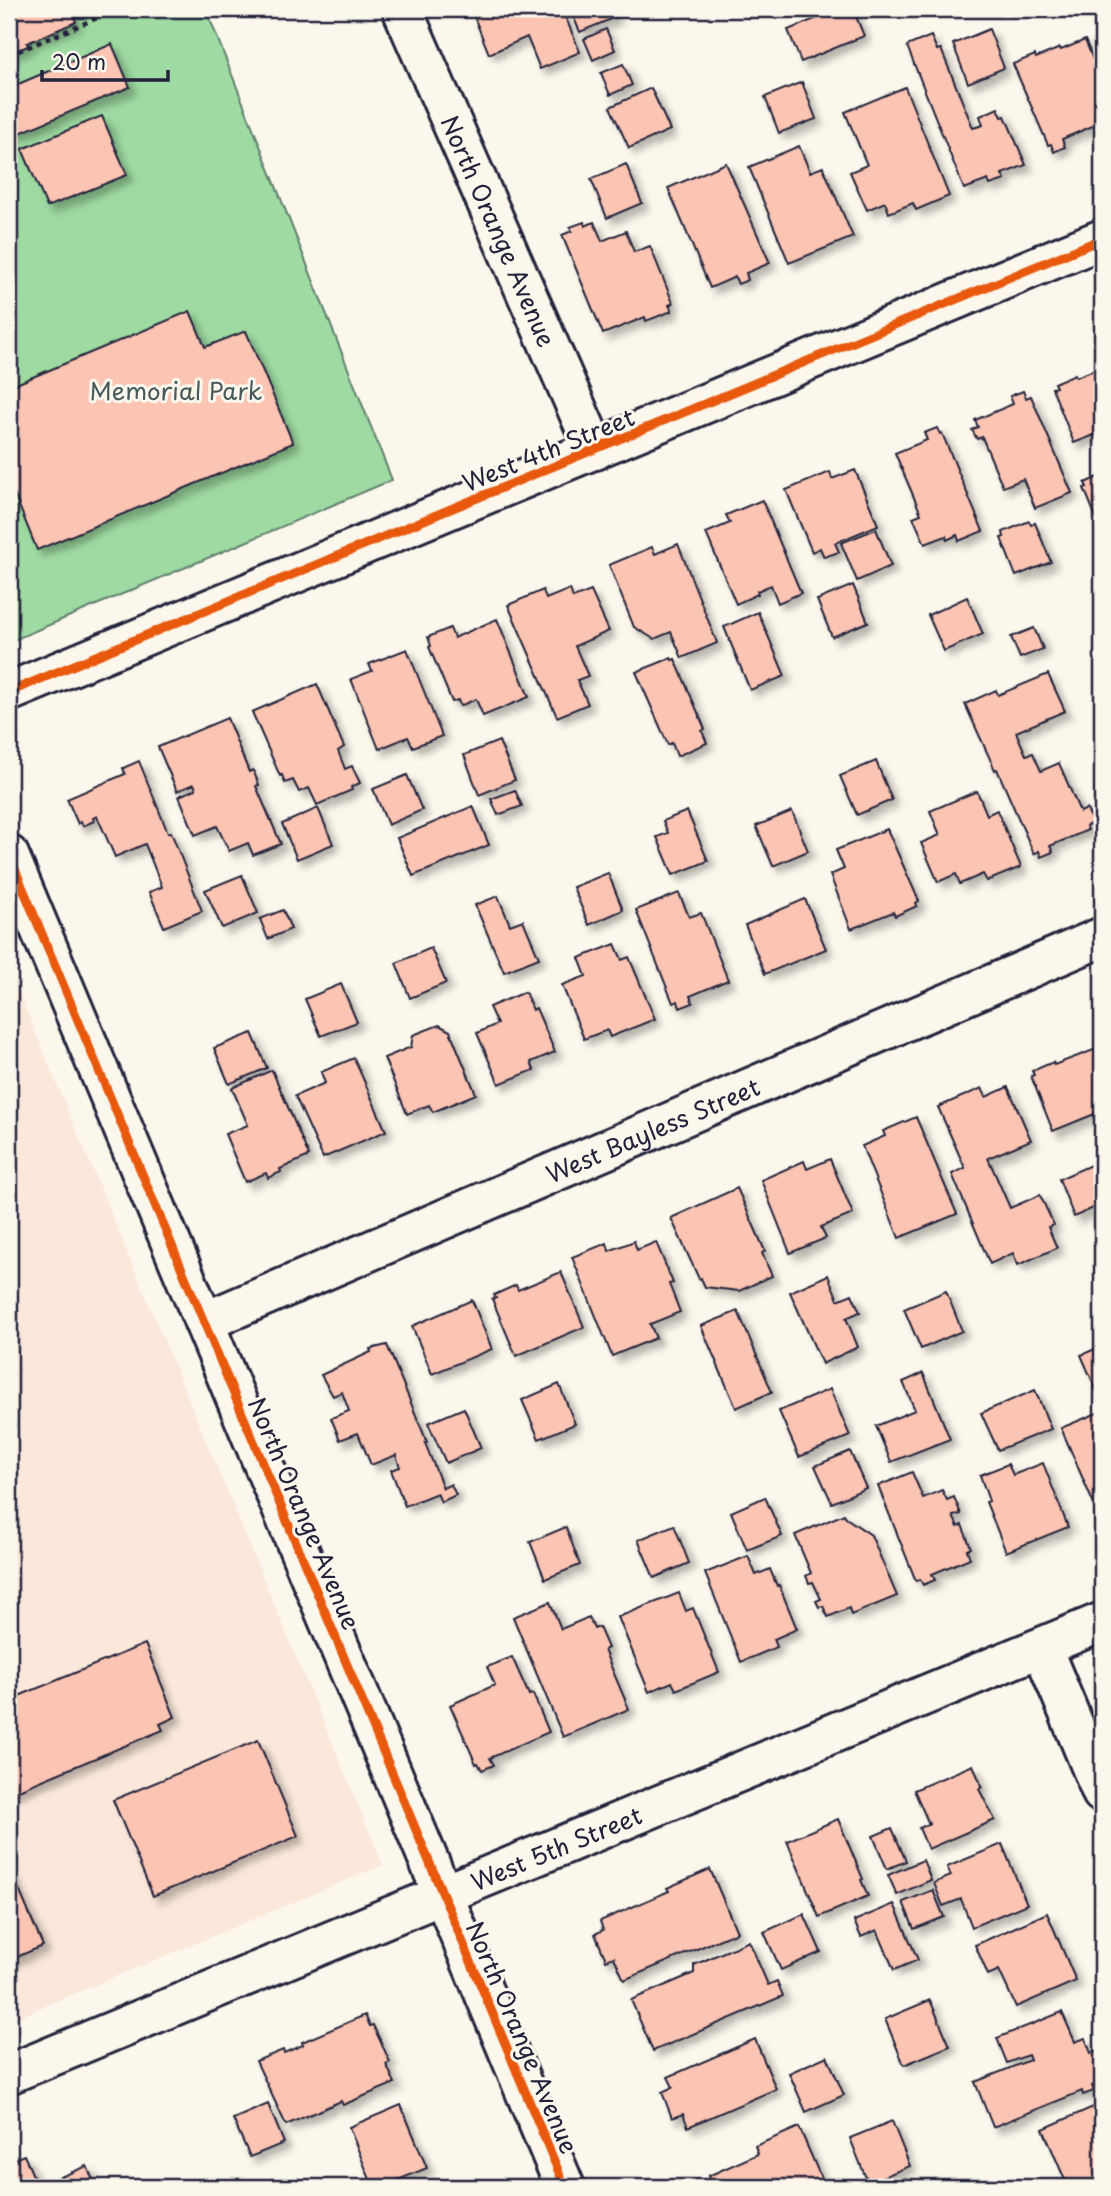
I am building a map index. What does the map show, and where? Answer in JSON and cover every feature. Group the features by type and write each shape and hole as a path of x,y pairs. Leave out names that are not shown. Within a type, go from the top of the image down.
{"street":[{"name":"North Orange Avenue","path":"402,9 596,450"},
{"name":"West 4th Street","path":"9,692 1102,239"},
{"name":"North Orange Avenue","path":"9,855 565,2187"},
{"name":"West Bayless Street","path":"204,1322 1102,937"},
{"name":"West 5th Street","path":"9,2074 1102,1622"},
{"path":"1042,1648 1102,1793"}],"path":[{"path":"9,55 97,18 94,9"}],"shaded area":[{"path":"9,969 383,1865 9,2021"}],"green space":[{"name":"Memorial Park","path":"9,9 206,9 392,480 9,642"}],"building":[{"path":"9,9 71,9 76,22 27,43 28,46 9,54"},
{"path":"471,9 562,9 580,52 540,69 527,37 489,54"},
{"path":"570,9 613,9 616,17 580,32"},
{"path":"839,9 853,9 864,36 801,62 788,30"},
{"path":"606,29 615,50 593,60 584,39"},
{"path":"989,29 1004,68 968,83 953,44"},
{"path":"931,36 937,50 941,49 973,128 983,125 980,116 998,108 1002,117 1005,116 1026,165 1002,174 1005,180 990,185 988,180 964,189 907,46"},
{"path":"1085,40 1102,81 1102,122 1062,139 1065,147 1054,152 1051,144 1048,145 1013,64"},
{"path":"112,44 130,87 15,135 9,121 9,88"},
{"path":"623,64 632,85 610,95 601,73"},
{"path":"802,82 816,119 779,133 765,97"},
{"path":"905,87 949,196 916,210 913,203 889,213 885,202 867,210 850,172 867,165 845,112"},
{"path":"651,88 670,130 629,148 610,107"},
{"path":"102,116 127,175 47,207 22,149"},
{"path":"799,146 810,172 823,167 853,237 789,263 749,167"},
{"path":"726,163 770,263 746,273 748,280 738,284 735,277 710,288 668,188"},
{"path":"626,164 642,203 607,218 591,179"},
{"path":"584,222 585,226 594,222 602,241 626,231 634,252 650,246 673,303 669,305 672,311 646,321 645,317 603,334 562,235 572,231 570,227"},
{"path":"190,311 205,347 246,331 293,443 37,550 9,481 9,387"},
{"path":"1102,367 1102,432 1074,443 1052,388 1056,387 1054,383 1075,374 1076,377"},
{"path":"1023,391 1026,398 1031,396 1072,493 1035,508 1023,479 1003,487 982,437 977,439 972,430 978,427 975,420 1013,404 1010,396"},
{"path":"937,428 940,434 942,433 983,531 959,541 957,535 947,540 946,536 925,544 913,517 921,514 895,453 927,440 924,433"},
{"path":"855,470 878,525 835,543 839,552 824,557 820,548 812,552 786,490 830,472 832,479"},
{"path":"1102,475 1100,527 1084,488 1087,487 1085,483"},
{"path":"762,500 801,593 778,603 771,585 736,604 706,533 730,523 726,515"},
{"path":"1029,521 1031,525 1035,523 1051,562 1016,576 1001,538 1004,537 1003,532"},
{"path":"876,529 891,566 857,581 841,543"},
{"path":"678,544 717,643 682,658 671,632 654,639 634,627 609,565 652,547 655,554"},
{"path":"853,585 868,622 832,637 817,600"},
{"path":"570,589 573,598 591,591 609,631 575,646 588,676 577,680 588,704 557,717 508,605 543,590 546,599"},
{"path":"967,597 983,634 944,651 928,615"},
{"path":"758,612 785,676 750,690 724,627"},
{"path":"497,619 529,697 483,716 476,699 460,706 458,700 452,702 429,647 428,637 450,628 454,638"},
{"path":"1034,628 1043,649 1020,658 1011,637"},
{"path":"407,649 442,736 413,747 408,737 379,749 351,679 372,671 369,664"},
{"path":"671,658 675,659 705,729 702,731 707,743 677,756 672,743 668,745 636,672"},
{"path":"1048,674 1065,711 1016,732 1026,755 1033,753 1041,771 1059,763 1080,812 1087,809 1093,823 1086,826 1088,830 1050,846 1053,852 1041,857 1039,851 1034,854 965,704 996,690 998,695"},
{"path":"317,684 344,747 338,751 345,769 352,766 360,783 351,787 352,790 317,805 309,788 299,792 293,780 285,783 282,775 280,776 252,712"},
{"path":"227,718 249,772 253,770 259,785 256,786 281,844 253,855 248,843 229,851 217,826 195,835 179,796 196,789 194,784 177,791 158,747"},
{"path":"499,741 515,780 479,795 464,755"},
{"path":"139,761 202,911 164,927 149,892 162,887 145,844 115,857 97,816 93,818 94,821 83,826 81,822 78,824 67,799 125,774 123,768"},
{"path":"876,761 892,800 857,815 840,776"},
{"path":"407,775 422,810 388,825 373,789"},
{"path":"515,790 522,806 498,815 491,799"},
{"path":"977,791 987,815 997,810 1021,867 987,881 983,874 960,884 956,874 938,882 921,843 940,835 930,811"},
{"path":"473,806 489,845 413,876 397,838"},
{"path":"318,808 333,844 297,859 282,824"},
{"path":"687,811 708,861 673,875 657,837 668,833 663,821"},
{"path":"792,811 808,851 773,866 756,826"},
{"path":"887,829 919,901 917,906 895,916 893,912 851,929 830,875 844,869 836,850"},
{"path":"608,873 623,910 589,925 573,887"},
{"path":"242,875 258,913 222,928 205,890"},
{"path":"679,893 689,917 701,913 728,980 690,996 693,1003 680,1008 678,1001 673,1003 636,910"},
{"path":"498,896 510,925 523,920 539,958 504,972 475,905"},
{"path":"805,899 826,949 765,974 745,925"},
{"path":"283,910 291,929 268,939 260,919"},
{"path":"615,944 622,960 629,957 655,1019 610,1037 607,1030 584,1039 562,985 586,976 579,958"},
{"path":"431,948 446,983 410,998 396,963"},
{"path":"341,984 357,1022 321,1036 305,999"},
{"path":"525,992 533,1010 536,1008 555,1052 531,1062 534,1070 499,1084 477,1033 497,1024 489,1007"},
{"path":"439,1025 450,1031 476,1094 433,1112 429,1105 407,1114 384,1058 411,1047 413,1035"},
{"path":"252,1033 267,1068 229,1084 214,1048"},
{"path":"1099,1048 1102,1057 1102,1111 1053,1131 1031,1076 1034,1075 1032,1071"},
{"path":"354,1058 386,1131 323,1158 295,1096 325,1083 321,1072"},
{"path":"272,1070 309,1156 280,1169 281,1172 268,1178 266,1173 245,1182 225,1134 248,1125 232,1088"},
{"path":"1008,1087 1031,1140 988,1158 1010,1208 1040,1195 1054,1225 1048,1227 1057,1248 1018,1265 1013,1253 990,1264 952,1174 965,1168 938,1107 982,1088 986,1097"},
{"path":"916,1117 957,1214 899,1238 862,1146 885,1136 883,1131"},
{"path":"830,1159 853,1214 821,1227 826,1238 790,1253 761,1180 804,1161 807,1169"},
{"path":"1102,1160 1102,1204 1074,1217 1059,1179"},
{"path":"737,1188 765,1251 762,1253 772,1276 739,1291 705,1287 671,1218"},
{"path":"634,1241 637,1250 656,1242 673,1283 669,1284 680,1312 650,1324 656,1338 612,1356 572,1257 607,1243 609,1251"},
{"path":"561,1272 584,1327 516,1356 492,1299 496,1298 494,1295 516,1285 518,1290"},
{"path":"828,1275 838,1300 852,1294 860,1312 846,1318 858,1347 822,1364 790,1292"},
{"path":"946,1291 962,1331 921,1349 904,1309"},
{"path":"472,1300 492,1349 432,1374 412,1326"},
{"path":"738,1311 772,1392 736,1408 701,1326"},
{"path":"387,1345 443,1488 451,1484 456,1495 441,1502 437,1493 405,1506 391,1470 400,1467 396,1455 371,1465 358,1433 340,1440 331,1418 349,1411 342,1392 333,1396 321,1375 371,1352 370,1349"},
{"path":"1102,1346 1102,1392 1098,1394 1081,1355"},
{"path":"923,1373 950,1439 891,1462 876,1426 915,1410 903,1382"},
{"path":"559,1384 575,1424 539,1439 522,1400"},
{"path":"830,1389 850,1436 799,1457 779,1411"},
{"path":"1035,1390 1051,1429 998,1450 981,1413"},
{"path":"464,1408 481,1448 446,1463 428,1423"},
{"path":"1102,1411 1102,1504 1095,1507 1061,1428"},
{"path":"850,1451 866,1488 832,1503 815,1466"},
{"path":"1043,1463 1068,1527 1006,1552 986,1502 989,1501 980,1475 1008,1464 1013,1475"},
{"path":"912,1472 923,1498 942,1490 947,1500 954,1497 961,1514 953,1516 958,1527 962,1525 971,1548 967,1550 970,1558 932,1574 935,1580 923,1585 920,1579 916,1581 878,1486"},
{"path":"765,1497 782,1536 747,1550 731,1512"},
{"path":"844,1514 871,1535 897,1596 851,1615 849,1608 828,1617 823,1606 819,1607 816,1601 821,1599 813,1582 809,1583 806,1576 811,1573 795,1535"},
{"path":"674,1525 689,1563 654,1578 638,1540"},
{"path":"566,1527 580,1565 545,1579 530,1542"},
{"path":"748,1556 756,1575 770,1569 797,1629 774,1639 777,1647 741,1662 705,1573"},
{"path":"679,1593 686,1611 693,1608 719,1672 676,1690 672,1682 649,1692 618,1617"},
{"path":"550,1602 561,1629 589,1617 594,1629 599,1627 608,1648 604,1650 629,1709 563,1737 513,1617"},
{"path":"145,1644 175,1717 160,1724 163,1730 9,1794 9,1700"},
{"path":"512,1657 529,1695 533,1694 549,1732 490,1758 494,1765 482,1770 478,1763 476,1764 450,1705 495,1685 487,1667"},
{"path":"258,1740 298,1836 153,1896 113,1800"},
{"path":"973,1765 982,1787 979,1789 995,1820 928,1849 919,1828 929,1824 914,1790"},
{"path":"838,1819 868,1896 819,1917 787,1841"},
{"path":"892,1828 906,1861 887,1869 873,1836"},
{"path":"1002,1844 1027,1904 972,1927 961,1899 943,1906 934,1883 951,1876 947,1867"},
{"path":"923,1860 931,1880 897,1895 888,1875"},
{"path":"9,1866 43,1946 9,1960"},
{"path":"710,1869 737,1932 624,1980 614,1957 606,1960 595,1934 603,1930 600,1921 669,1891 667,1888"},
{"path":"933,1890 944,1917 914,1929 903,1902"},
{"path":"894,1904 918,1960 894,1970 877,1930 861,1937 854,1921"},
{"path":"1047,1913 1076,1981 1016,2007 999,1970 988,1975 975,1945"},
{"path":"804,1914 821,1952 781,1970 764,1932"},
{"path":"749,1941 768,1985 777,1981 783,1996 653,2051 631,2000 694,1973 694,1965"},
{"path":"930,2000 950,2046 904,2065 885,2019"},
{"path":"1062,2012 1075,2042 1085,2038 1091,2053 1096,2051 1101,2064 1097,2066 1102,2082 1092,2086 1094,2091 1083,2095 1082,2091 993,2127 975,2082 1030,2060 1028,2055 1007,2063 997,2038"},
{"path":"365,2015 370,2026 373,2025 390,2062 386,2064 395,2083 343,2105 341,2101 286,2125 256,2061 303,2045 302,2042"},
{"path":"755,2039 776,2089 688,2127 683,2114 672,2118 662,2092 673,2087 668,2077"},
{"path":"827,2056 844,2095 806,2112 789,2073"},
{"path":"1102,2103 1102,2181 1088,2187 1068,2187 1043,2129"},
{"path":"268,2104 284,2143 250,2157 233,2119"},
{"path":"401,2105 427,2168 393,2182 395,2187 373,2187 349,2127"},
{"path":"892,2121 910,2166 868,2183 850,2138"},
{"path":"799,2127 822,2180 807,2187 703,2187 711,2184 708,2176 758,2154 755,2146"},
{"path":"24,2155 38,2187 9,2187 9,2161"},
{"path":"87,2166 96,2187 56,2187 53,2180"},
{"path":"906,2178 909,2187 883,2187"}],"cycle path":[{"path":"9,692 1102,239"},
{"path":"9,855 565,2187"}]}
